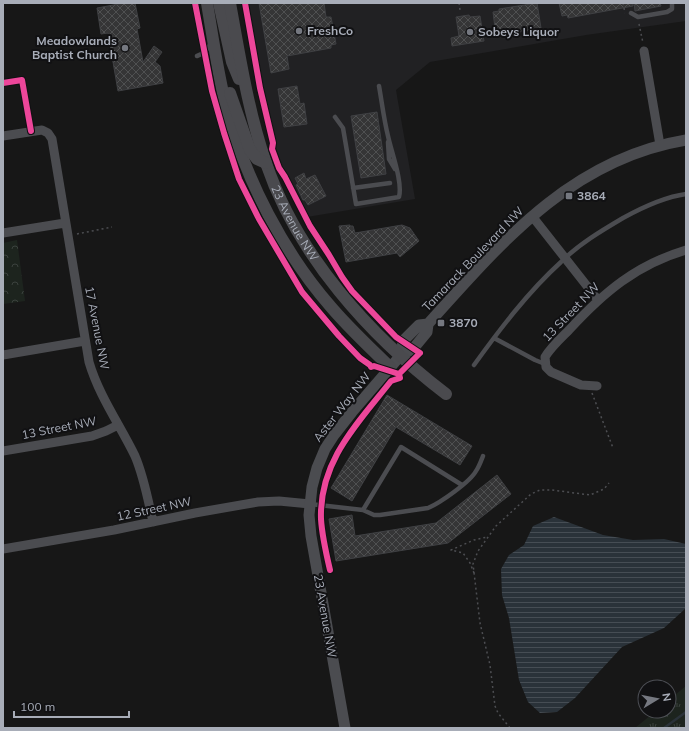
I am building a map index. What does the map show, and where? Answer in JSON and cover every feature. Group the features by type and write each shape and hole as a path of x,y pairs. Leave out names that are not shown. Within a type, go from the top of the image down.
{"main road":[{"name":"23 Avenue NW","path":"207,3 217,62 228,111 241,152 258,193 278,230 312,284 352,330 390,367"},
{"path":"219,3 232,62 247,98"},
{"name":"23 Avenue NW","path":"230,3 247,98 266,163 275,186 298,231 321,268 356,312 424,377 446,394"},
{"path":"217,62 232,98 250,150 257,159 266,163"},
{"path":"278,230 363,331 381,348 393,355 401,355"}],"street":[{"path":"644,51 660,145"},
{"name":"17 Avenue NW","path":"3,136 38,130 45,131 52,139 89,362 95,380 139,465 153,522"},
{"name":"Tamarack Boulevard NW","path":"401,355 403,342 420,325 428,324 492,255 532,216 562,193 598,171 630,156 660,145 686,140"},
{"path":"532,216 598,300"},
{"path":"3,233 65,223"},
{"name":"13 Street NW","path":"545,364 545,357 547,354 598,300 635,272 660,259 686,250"},
{"path":"3,354 85,341"},
{"name":"Aster Way NW","path":"310,504 316,468 327,444 352,412 401,355"},
{"path":"545,364 551,372 581,384 593,386"},
{"name":"13 Street NW","path":"3,451 92,436 118,425"},
{"name":"12 Street NW","path":"3,548 120,529 200,512 258,502 285,501 310,504"},
{"name":"23 Avenue NW","path":"310,504 311,536 345,728"}],"lane":[{"path":"631,13 638,17 667,12 672,9 672,3"},
{"path":"197,56 202,54 208,48 213,37"},
{"path":"335,117 343,128 356,204 399,197 400,191 394,157 388,137 379,86"},
{"path":"353,188 390,183"},
{"path":"474,365 522,303 565,258 593,236 641,208 686,194"},
{"path":"494,338 545,364"},
{"path":"363,510 401,448 462,485"},
{"path":"310,504 363,510 380,515 428,508 434,506 462,485 476,472 483,456"}],"path":[{"path":"459,3 460,10"},
{"path":"623,3 625,13"},
{"path":"638,20 644,51"},
{"path":"74,235 112,228"},
{"path":"593,386 613,448"},
{"path":"510,728 498,714 495,706 490,665 480,623 474,576 473,564 478,551 496,526 531,494 540,490 552,490 590,495 604,489 609,483"},
{"path":"474,576 470,563 463,553 451,550 474,540 487,537"}],"shaded area":[{"path":"247,3 686,3 686,21 586,35 430,62 396,90 415,199 307,217 286,178 265,115"},
{"path":"554,517 603,535 633,540 664,539 686,544 686,608 664,628 622,647 575,698 557,712 540,713 528,702 519,680 509,618 502,595 501,569 509,555 524,545 533,526"}],"green space":[{"path":"17,240 25,301 3,304 3,243"},
{"path":"686,686 686,728 635,728 646,719 677,719 677,693"}],"building":[{"name":"Meadowlands Baptist Church","path":"124,3 135,3 140,28 137,29 143,62 154,46 162,52 155,62 160,66 163,83 118,91 108,33 101,34 97,8"},
{"name":"FreshCo","path":"259,3 324,3 326,17 331,17 336,44 331,45 331,48 287,56 289,69 271,73"},
{"path":"537,3 541,28 496,36 493,12 499,11 499,9"},
{"path":"559,3 633,3 633,6 568,18 567,15 562,16"},
{"path":"634,3 660,3 661,6 635,11"},
{"name":"Sobeys Liquor","path":"469,15 470,17 480,16 484,41 452,46 451,38 459,36 456,17"},
{"path":"297,86 300,104 304,103 307,124 284,127 278,89"},
{"path":"377,112 386,174 361,178 351,116"},
{"path":"304,173 306,179 315,175 326,196 308,205 305,200 303,200 296,185 298,184 295,178"},
{"path":"402,225 410,228 419,241 400,257 397,253 346,262 339,226 353,226 355,233"},
{"path":"387,395 472,446 460,465 396,427 352,501 331,488"},
{"path":"497,475 511,494 448,543 336,561 329,519 352,515 355,536 436,523"}],"waterway":[{"path":"664,728 686,712"}],"cycle path":[{"path":"195,3 212,91 224,133 239,179 259,219 302,292 339,336 371,367 374,366 399,374"},
{"path":"245,3 260,88 273,143 272,149 279,168 310,226 352,291 396,337 420,353 399,374 400,378 391,381 354,428 343,444 326,479 322,498 321,519 323,538 330,570"},
{"path":"3,83 22,80 31,131"}],"place":[{"name":"FreshCo","path":"299,31"},
{"name":"Sobeys Liquor","path":"470,32"},
{"name":"Meadowlands Baptist Church","path":"125,48"},
{"name":"3864","path":"569,196"},
{"name":"3870","path":"441,323"}]}
